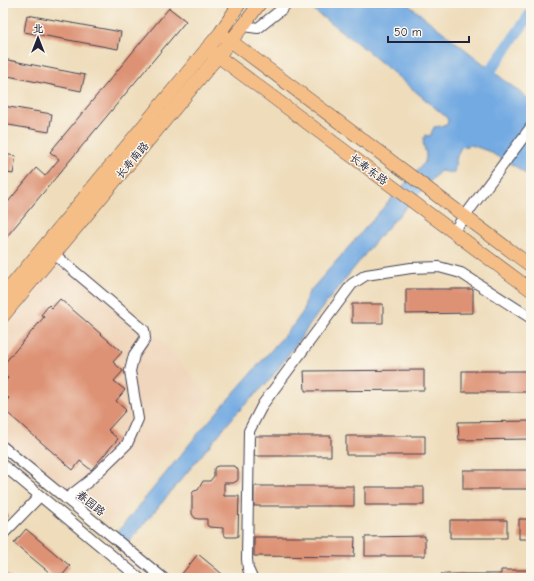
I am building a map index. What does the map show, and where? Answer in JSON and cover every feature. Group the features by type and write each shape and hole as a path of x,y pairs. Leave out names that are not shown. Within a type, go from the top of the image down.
{"main road":[{"name":"长寿南路","path":"3,296 220,33 231,9 240,3"},
{"name":"长寿南路","path":"3,316 231,42 260,3"},
{"name":"长寿东路","path":"220,33 531,266"},
{"name":"长寿东路","path":"207,48 531,290"}],"street":[{"path":"243,26 258,28 285,6"},
{"path":"453,232 531,127"},
{"path":"54,254 144,330 145,339 134,355 130,371 138,419 127,444 89,481 66,499"},
{"path":"252,578 248,569 247,559 249,431 263,404 352,284 366,275 411,268 439,267 461,273 531,318"},
{"name":"春园路","path":"3,447 163,578"},
{"path":"3,465 139,578"},
{"path":"3,534 40,496"}],"shaded area":[{"path":"62,253 150,329 203,388 209,399 115,520 108,524 3,439 3,329"}],"water":[{"path":"304,3 406,3 531,101 531,178 518,168 488,151 471,145 461,147 457,156 454,173 440,171 378,238 322,308 269,381 235,415 129,542 121,541 115,535 197,435 295,323 304,310 306,298 310,291 425,162 426,155 423,144 425,135 430,136 434,127 447,125 448,120 446,117 365,49"}],"building":[{"path":"169,8 186,21 3,241 3,208 36,168 45,176 59,159 50,152"},
{"path":"27,15 121,32 118,49 24,32"},
{"path":"3,59 85,75 81,91 3,75"},
{"path":"3,106 52,114 49,132 3,124"},
{"path":"3,154 16,156 13,174 3,172"},
{"path":"406,289 473,289 473,313 406,314"},
{"path":"60,299 122,352 113,362 123,371 114,381 125,390 116,401 126,410 108,430 118,439 91,470 80,461 73,470 3,409 3,405 9,398 3,393 3,384 8,378 3,374 3,365 44,317 41,315 49,305 52,308"},
{"path":"352,304 383,304 383,323 352,323"},
{"path":"424,370 424,390 305,391 304,371"},
{"path":"462,371 531,371 531,392 462,392"},
{"path":"531,421 531,439 459,440 458,422"},
{"path":"254,436 331,436 331,456 254,456"},
{"path":"346,436 425,436 425,455 346,455"},
{"path":"234,466 238,470 237,481 233,483 224,483 224,496 239,496 238,536 236,537 226,537 223,533 223,528 209,527 207,525 207,519 195,518 192,514 193,492 198,490 203,481 210,481 214,476 215,467"},
{"path":"463,470 531,470 531,489 463,489"},
{"path":"254,486 354,486 354,506 254,506"},
{"path":"365,487 424,487 424,505 365,505"},
{"path":"3,509 9,515 3,522"},
{"path":"519,519 531,519 531,539 519,539"},
{"path":"450,520 507,520 507,538 450,538"},
{"path":"26,529 70,566 60,578 56,578 14,543"},
{"path":"425,536 425,556 365,556 365,537"},
{"path":"254,537 355,537 354,557 254,556"},
{"path":"198,554 227,578 185,578 181,575"},
{"path":"501,570 531,570 531,578 441,578 441,574 501,574"},
{"path":"3,571 12,578 3,578"}],"waterway":[{"path":"483,81 531,13"}]}
